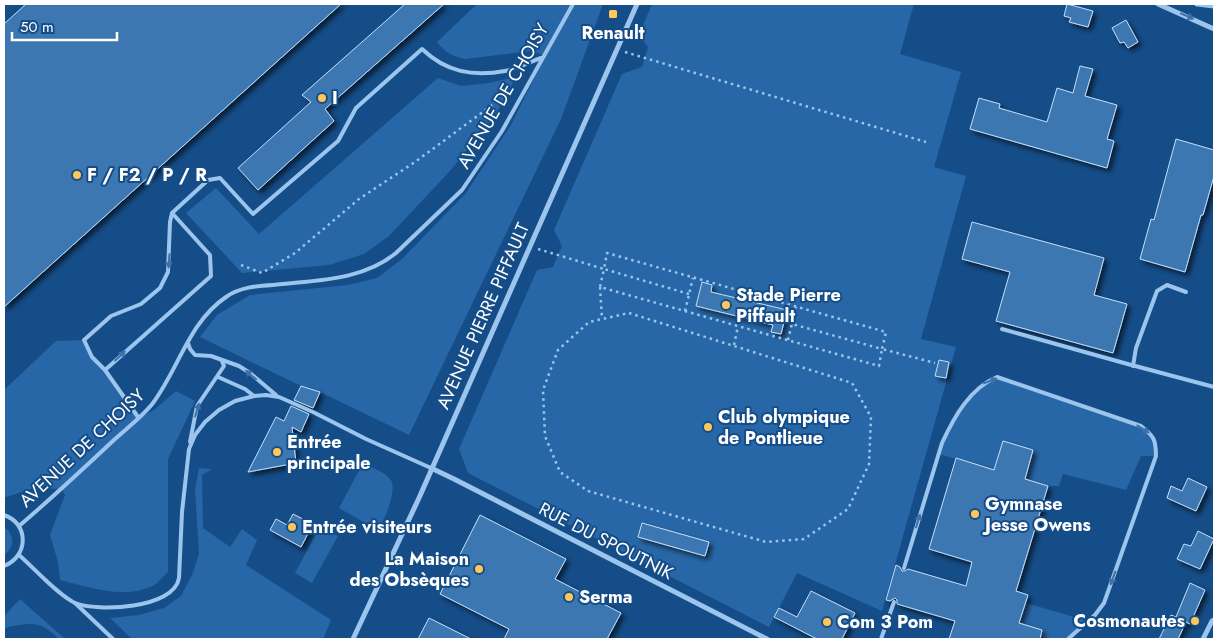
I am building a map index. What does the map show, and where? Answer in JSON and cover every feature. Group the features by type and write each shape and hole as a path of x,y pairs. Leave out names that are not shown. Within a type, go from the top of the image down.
{"street":[{"name":"AVENUE PIERRE PIFFAULT","path":"353,639 637,4"},
{"path":"1158,4 1214,30"},
{"path":"1197,4 1214,6"},
{"name":"RUE DU SPOUTNIK","path":"431,468 768,639"},
{"path":"1204,639 1214,620"}],"lane":[{"name":"AVENUE DE CHOISY","path":"19,526 62,489 153,403 194,330 214,307 226,297 244,288 353,275 375,267 396,253 462,190 502,132 541,58 573,4"},
{"path":"138,417 105,370 92,356 84,340 110,316 142,304 154,295 164,283 170,260 170,222 172,213 208,180 220,178 253,214 338,140 356,108 422,49 450,69 468,72 505,71 541,58"},
{"path":"105,370 211,276 210,255 172,213"},
{"path":"1133,366 1136,348 1157,291 1167,285 1186,292"},
{"path":"1002,329 1133,366 1214,386"},
{"path":"188,342 190,349 196,355 207,356 239,366 250,372 268,390 278,396 366,440 431,468"},
{"path":"73,602 100,606 133,605 156,600 174,589 179,578 182,512 189,449 197,406 224,366 220,360"},
{"path":"218,377 245,389 254,396"},
{"path":"904,568 942,443 951,423 975,390 985,382 997,378 1141,426 1150,433 1156,443 1156,456 1104,603 1095,615 1068,639"},
{"path":"189,449 195,435 212,415 227,404 254,396 278,396"},
{"path":"4,515 19,526 23,540 19,555 13,562 4,566"},
{"path":"19,555 113,639"},
{"path":"881,639 894,602"}],"path":[{"path":"617,50 926,142"},
{"path":"241,265 262,274 295,253 359,199 415,162 499,100"},
{"path":"529,247 689,294"},
{"path":"600,287 879,366 886,332 608,253 600,287 602,319"},
{"path":"684,311 693,278"},
{"path":"788,340 796,307"},
{"path":"629,313 734,346 852,383 871,417 869,464 848,509 804,539 766,542 588,491 560,472 545,436 543,390 558,350 589,322 629,313"},
{"path":"792,324 935,362"},
{"path":"734,346 738,326"}],"shaded area":[{"path":"477,4 603,4 561,119 409,435 200,337 217,315 250,295 348,285 377,278 402,259 466,193 511,125 545,56 531,51 465,59 446,51 437,42"},
{"name":"Stade Pierre Piffault","path":"652,4 914,4 900,54 961,72 934,167 966,176 921,339 956,347 882,611 797,573 769,627 468,473 459,449 537,270 553,267 562,246 554,230 622,74 642,67 648,47 639,35"},
{"path":"516,77 496,114 449,172 389,236 364,254 329,265 242,273 186,213 216,188 259,234 438,78 461,86 489,83"},
{"path":"84,340 92,357 105,370 139,418 154,410 176,391 195,401 168,459 168,572 155,584 139,590 128,592 105,591 60,580 58,562 50,535 65,495 62,489 34,488 4,497 4,390 56,341"},
{"path":"997,377 1141,426 1156,443 1156,456 1141,456 1126,490 1063,474 1059,486 1048,486 1025,479 1033,450 1003,441 995,470 939,454 951,423 975,390"},
{"path":"363,463 385,474 392,484 392,497 379,531 339,508"},
{"path":"199,468 212,469 202,475 203,528 230,547 242,529 257,540 246,565 331,620 323,639 132,639 110,618 139,615 164,608 181,596 192,575 199,554 195,490"},
{"path":"320,526 338,536 312,583 295,573"},
{"path":"4,527 12,537 12,545 4,555"},
{"path":"20,599 65,639 59,639 46,628 32,624 4,629 4,616"},
{"path":"1026,603 1088,621 1068,639 1040,639 1042,631 1019,623"}],"building":[{"name":"F / F2 / P / R","path":"26,4 341,4 4,307 4,24"},
{"name":"I","path":"405,4 444,4 325,109 334,121 258,190 238,168 311,102 302,95"},
{"path":"1067,4 1093,11 1088,27 1069,22 1071,18 1064,16"},
{"path":"1126,20 1138,42 1128,48 1124,42 1120,43 1112,28"},
{"path":"1080,66 1093,69 1085,96 1117,105 1107,139 1114,141 1107,168 970,129 979,98 1000,104 999,108 1047,122 1057,88 1073,93"},
{"path":"1176,139 1214,150 1214,176 1185,272 1140,259 1151,219 1154,220"},
{"path":"972,222 1104,258 1094,295 1127,304 1113,353 996,321 1010,272 962,259"},
{"path":"702,282 712,285 711,292 787,310 781,334 771,332 773,325 696,306"},
{"path":"939,360 949,362 946,378 935,376"},
{"path":"301,386 320,392 313,408 294,400"},
{"name":"Entrée principale","path":"291,406 309,414 301,432 292,427 296,463 248,472 276,417 284,421"},
{"path":"1003,441 1033,450 1025,479 1048,486 1016,591 1028,595 1019,623 1042,630 1040,639 949,639 955,621 897,604 895,598 890,601 886,600 896,565 902,571 908,569 966,586 972,562 929,549 956,458 994,470"},
{"path":"1188,478 1207,487 1196,511 1167,498 1171,486 1182,491"},
{"name":"Entrée visiteurs","path":"293,514 313,524 301,547 270,530 276,519 287,525"},
{"path":"480,515 566,559 555,579 621,613 607,639 504,639 509,629 440,594"},
{"path":"642,523 709,542 705,556 638,537"},
{"path":"1198,531 1214,539 1200,569 1177,559 1184,544 1191,546"},
{"path":"1190,583 1205,590 1190,624 1186,622 1178,639 1159,639 1171,615 1176,617"},
{"path":"811,591 855,613 842,639 817,639 774,617 779,608 797,617"},
{"path":"429,618 471,639 418,639"}],"place":[{"name":"Renault","path":"613,14"},
{"name":"I","path":"322,98"},
{"name":"F / F2 / P / R","path":"77,175"},
{"name":"Stade Pierre Piffault","path":"726,305"},
{"name":"Club olympique de Pontlieue","path":"708,427"},
{"name":"Entrée principale","path":"277,452"},
{"name":"Gymnase Jesse Owens","path":"975,514"},
{"name":"Entrée visiteurs","path":"292,527"},
{"name":"La Maison des Obsèques","path":"479,569"},
{"name":"Serma","path":"569,597"},
{"name":"Cosmonautes","path":"1195,621"},
{"name":"Com 3 Pom","path":"827,622"}]}
